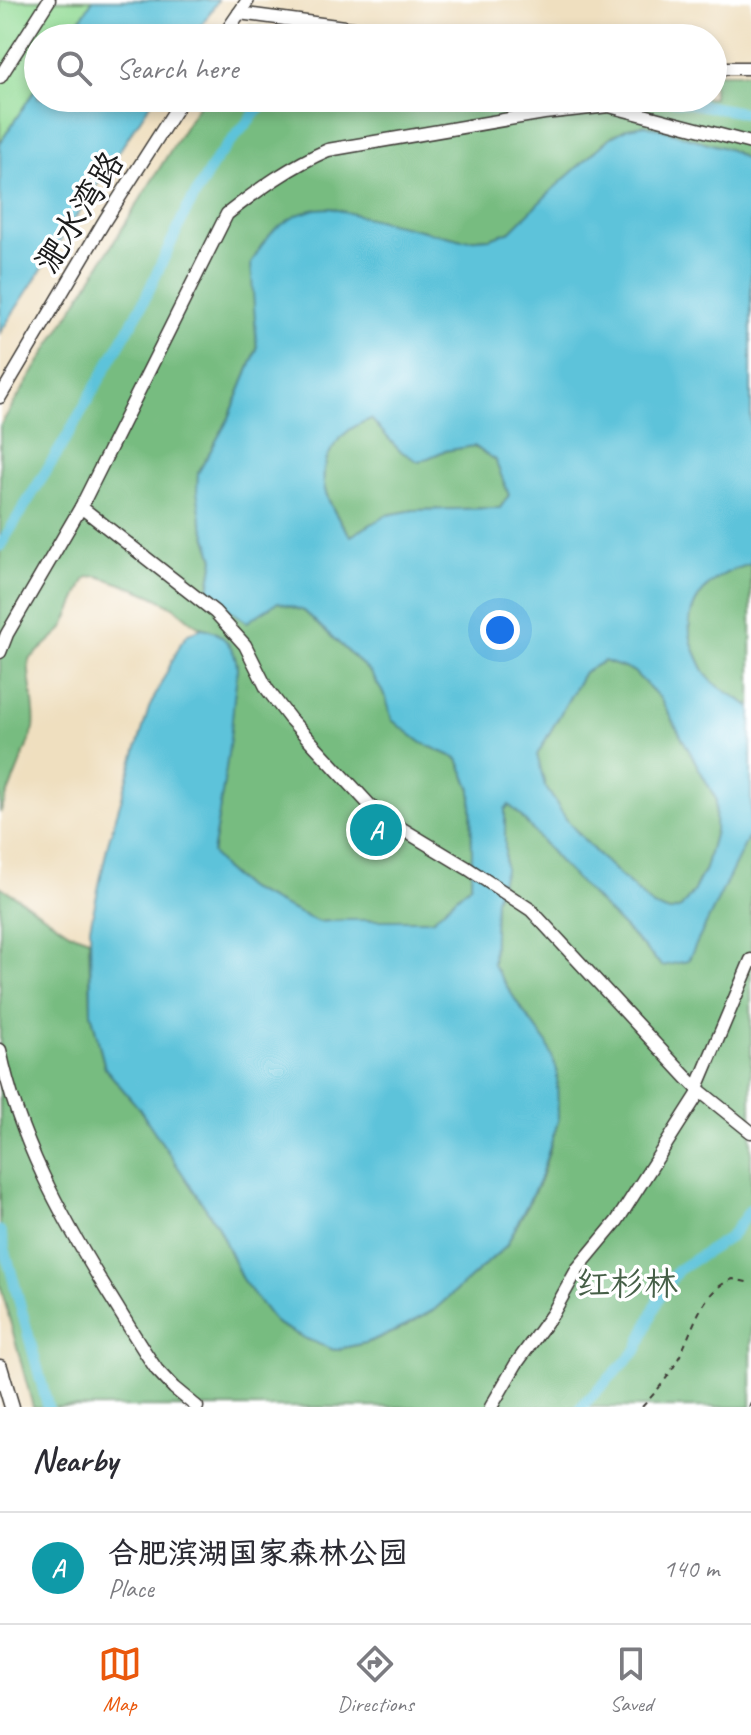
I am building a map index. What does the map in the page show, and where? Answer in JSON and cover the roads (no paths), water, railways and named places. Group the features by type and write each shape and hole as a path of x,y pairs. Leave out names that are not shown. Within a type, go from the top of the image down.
{"main road":[{"path":"0,1367 12,1407"}],"street":[{"path":"34,24 49,0"},
{"path":"232,24 248,0"},
{"path":"239,13 322,24"},
{"path":"0,77 24,39"},
{"path":"727,68 751,68"},
{"name":"淝水湾路","path":"0,397 105,220 174,112"},
{"path":"0,652 7,634 81,507 227,214 262,186 328,150 550,112"},
{"path":"641,112 751,143"},
{"path":"81,507 215,612 234,631 245,645 267,689 290,719 379,815 531,910 699,1089 751,1132"},
{"path":"491,1407 516,1364 553,1313 578,1268 617,1221 699,1089 751,960"},
{"path":"0,1050 6,1079 42,1177 75,1239 157,1370 197,1407"}],"water":[{"path":"93,0 218,0 203,24 77,24"},
{"path":"24,106 24,112 145,112 0,333 0,143"},
{"path":"646,125 728,149 751,162 751,564 735,569 708,586 699,597 690,624 691,639 707,676 717,686 751,707 751,832 688,961 662,966 563,866 519,814 509,805 505,809 505,870 495,899 493,965 547,1043 557,1070 558,1121 539,1181 506,1246 434,1310 365,1343 334,1350 276,1323 242,1279 217,1225 138,1107 105,1068 91,1012 90,927 108,843 149,708 181,643 188,634 202,628 224,639 237,665 228,756 212,853 224,869 246,888 318,922 432,920 471,884 471,789 458,759 422,743 392,720 386,698 371,673 304,611 278,602 247,622 208,595 214,559 201,519 198,473 229,418 257,349 251,264 275,229 297,215 330,208 463,240 490,238 511,231 610,138 628,128","holes":["371,419 399,450 419,462 444,451 474,446 495,460 509,495 500,508 414,510 387,515 351,536 328,498 324,474 336,444 351,429","604,661 633,671 660,698 716,799 715,831 705,869 681,908 669,912 653,906 599,856 568,822 545,786 537,755 584,672"]}],"waterway":[{"path":"727,110 751,114"},
{"path":"0,546 141,307 185,213 216,159 256,112"},
{"path":"581,1407 637,1350 659,1297 678,1270 730,1237 751,1209"},
{"path":"0,1231 48,1407"}],"place":[{"name":"合肥滨湖国家森林公园","path":"376,830"}],"park label":[{"name":"红杉林","path":"627,1283"}]}
